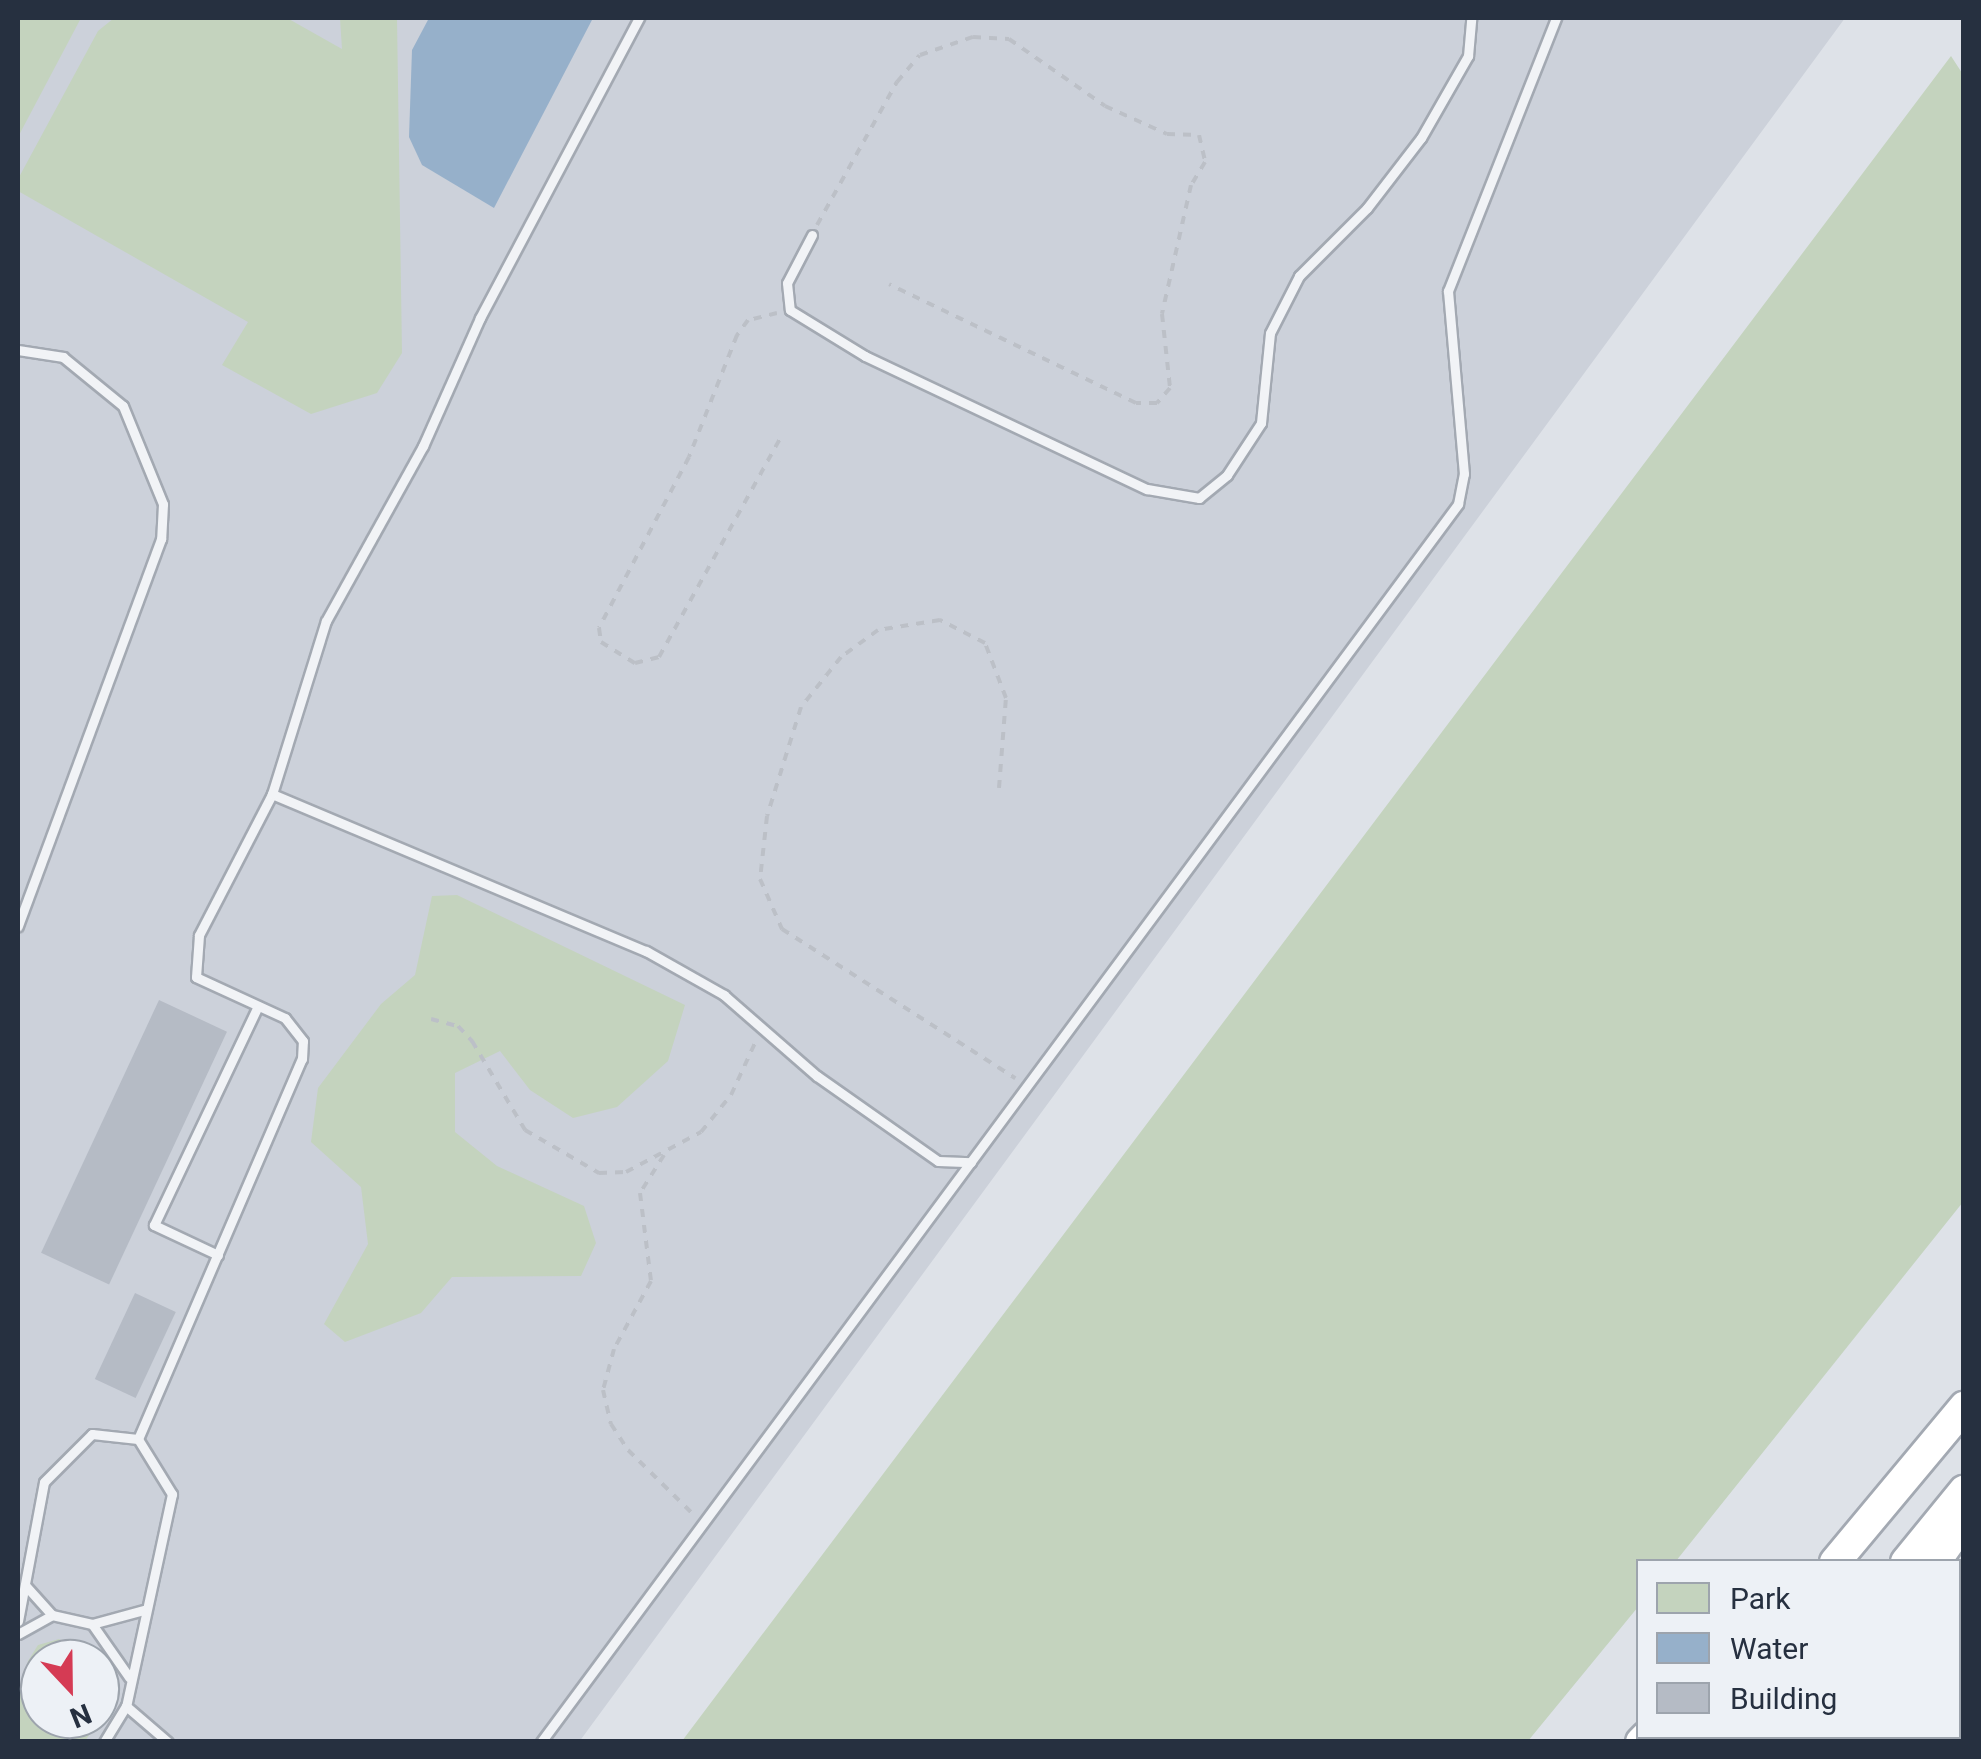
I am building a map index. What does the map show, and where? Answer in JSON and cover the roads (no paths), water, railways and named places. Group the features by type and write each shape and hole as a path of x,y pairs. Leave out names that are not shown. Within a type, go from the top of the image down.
{"highway":[{"path":"1838,1559 1964,1407"},
{"path":"1908,1559 1964,1491"},
{"path":"1822,1559 1875,1514"},
{"path":"1937,1559 1964,1521"}],"lane":[{"path":"138,1439 302,1058 303,1040 285,1018 196,977 199,934 272,794 326,621 423,446 480,318 639,18"},
{"path":"812,234 787,283 790,310 866,356 1147,489 1199,498 1227,475 1261,423 1270,333 1299,276 1367,208 1421,138 1468,56 1471,18"},
{"path":"541,1742 699,1522 1458,504 1464,474 1448,291 1556,18"},
{"path":"18,350 63,358 123,406 163,504 161,539 18,926"},
{"path":"272,794 646,952 724,995 817,1076 938,1161 971,1162"},
{"path":"218,1254 154,1225 258,1006"},
{"path":"18,1621 44,1482 92,1434 138,1439"},
{"path":"104,1742 126,1706 129,1677 172,1494 138,1439"},
{"path":"24,1584 52,1616 92,1624 144,1610"},
{"path":"18,1634 52,1616"},
{"path":"92,1624 129,1677"},
{"path":"126,1706 168,1742"}],"water":[{"path":"429,18 593,18 494,208 422,165 409,137 412,50"}]}
